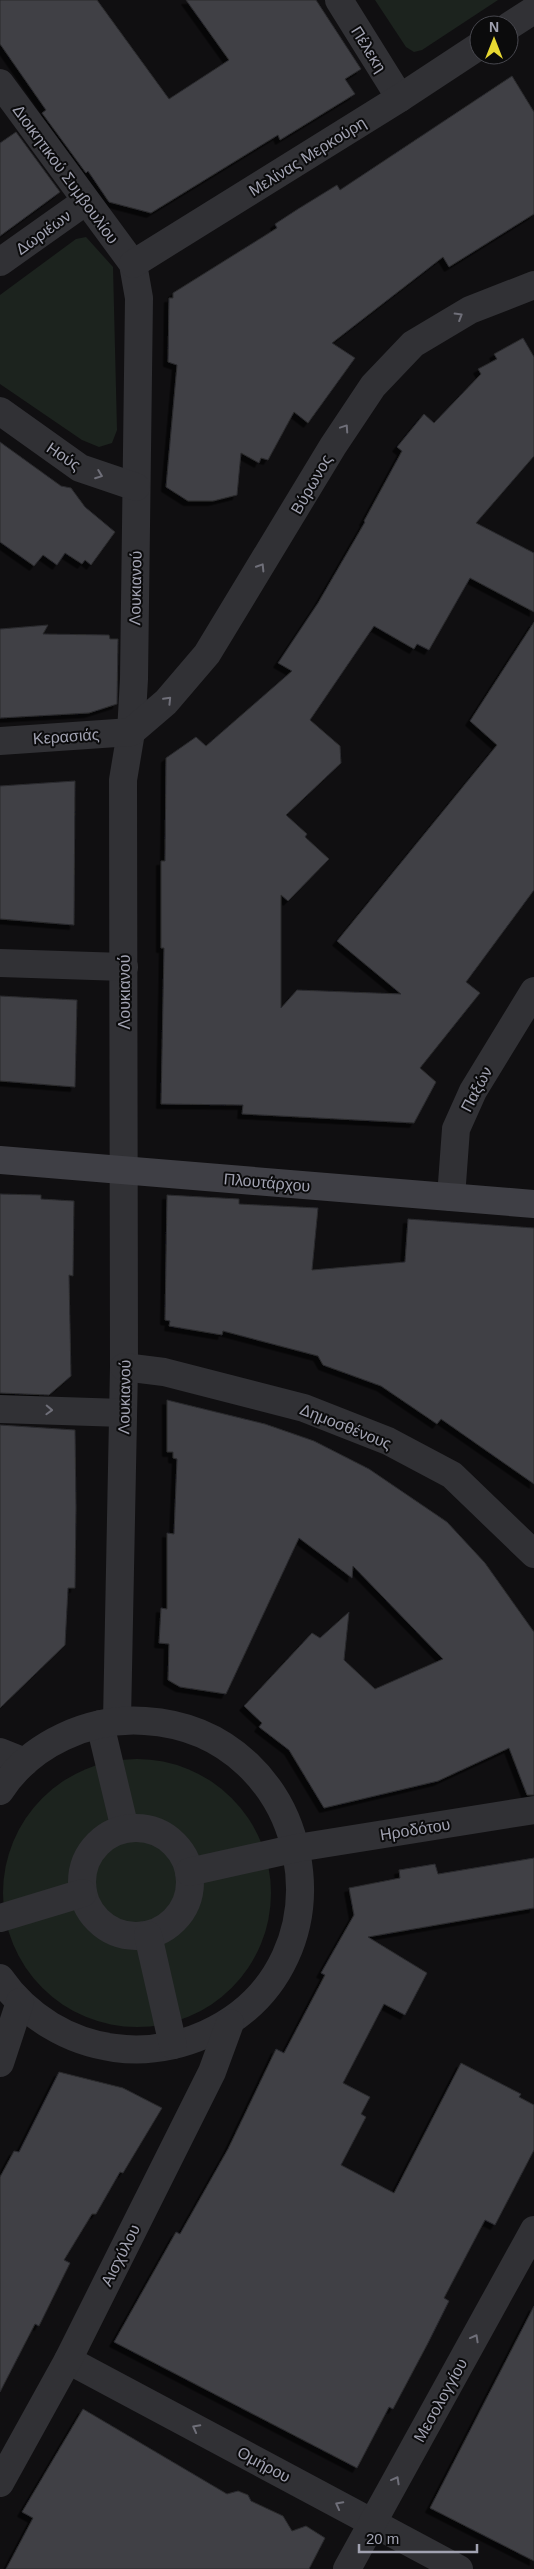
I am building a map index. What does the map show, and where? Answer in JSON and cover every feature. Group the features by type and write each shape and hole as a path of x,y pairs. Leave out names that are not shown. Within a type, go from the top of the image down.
{"street":[{"name":"Πέλεκη","path":"339,0 400,98"},
{"path":"519,20 534,10"},
{"name":"Μελίνας Μερκούρη","path":"133,264 400,98 469,53"},
{"name":"Διοικητικού Συμβουλίου","path":"0,83 133,264"},
{"name":"Δωριέων","path":"0,262 86,201"},
{"name":"Λουκιανού","path":"125,1830 109,1722 124,1367 123,780 131,732 134,679 139,298 133,264"},
{"name":"Βύρωνος","path":"131,732 166,702 207,654 333,446 373,386 413,344 470,310 534,286"},
{"name":"Ηούς","path":"0,410 80,468 136,487"},
{"name":"Κερασιάς","path":"0,741 131,732"},
{"path":"0,962 124,967"},
{"name":"Παξών","path":"451,1197 456,1129 473,1091 534,991"},
{"name":"Πλουτάρχου","path":"0,1160 534,1204"},
{"name":"Δημοσθένους","path":"124,1367 164,1372 304,1408 388,1441 452,1474 534,1554"},
{"path":"0,1409 123,1413"},
{"path":"0,1791 25,1762 56,1740 109,1722 150,1721 183,1727 213,1739 232,1751 256,1772 273,1794 287,1817 297,1848 300,1872 300,1896 291,1942 268,1984 230,2022 194,2039 154,2048 125,2049 96,2045 60,2031 20,2002 0,1978"},
{"path":"0,1752 25,1762"},
{"name":"Ηροδότου","path":"189,1872 297,1848 534,1810"},
{"path":"142,1829 158,1833 173,1842 184,1856 189,1872 190,1889 185,1905 170,1924 148,1935 114,1932 100,1922 89,1909 83,1893 82,1876 87,1860 96,1846 109,1835 125,1830 142,1829"},
{"path":"0,1918 83,1893"},
{"path":"148,1935 173,2045"},
{"path":"0,2062 20,2002"},
{"name":"Αισχύλου","path":"0,2483 68,2360 212,2072 230,2022"},
{"name":"Μεσολογγίου","path":"347,2569 534,2230"},
{"name":"Ομήρου","path":"68,2360 459,2569"}],"shaded area":[{"path":"375,0 498,0 475,15 469,15 469,19 422,50 414,52 406,47"},
{"path":"86,237 113,267 117,430 112,443 99,447 82,440 0,384 0,295 76,239"},
{"path":"137,1759 163,1762 188,1769 211,1782 232,1798 248,1819 261,1842 268,1867 271,1893 268,1919 261,1944 248,1967 232,1988 211,2004 188,2017 163,2024 137,2027 111,2024 86,2017 63,2004 42,1988 26,1967 13,1944 6,1919 3,1893 6,1867 13,1842 26,1819 42,1798 63,1782 86,1769 111,1762"}],"building":[{"path":"0,0 97,0 169,99 229,60 186,0 316,0 361,69 345,79 355,94 280,140 278,135 151,213 109,202 88,171 86,173 42,113 46,110 0,44"},
{"path":"512,76 534,112 534,214 449,267 443,257 332,343 355,358 308,423 294,412 268,460 261,458 259,463 241,453 237,495 213,501 188,501 166,487 177,365 168,362 169,298 173,298 173,293 277,228 275,224 298,209 337,185 340,190"},
{"path":"16,132 60,192 0,236 0,143"},
{"path":"523,338 534,357 534,456 476,523 534,553 534,612 470,578 429,650 417,644 414,649 374,626 310,720 340,746 341,763 286,815 307,834 305,837 329,859 288,901 281,895 281,1008 297,990 401,994 337,941 497,745 470,721 534,622 534,890 466,982 480,993 420,1068 436,1082 414,1123 242,1114 243,1105 161,1104 164,948 161,948 161,861 165,861 166,758 196,737 206,746 292,671 278,663 318,603 365,522 402,451 397,447 424,414 434,423 481,374 478,369 497,359 494,354"},
{"path":"0,442 61,486 71,488 85,507 115,532 91,565 85,560 82,564 65,553 57,565 43,555 34,566 0,542"},
{"path":"48,625 43,634 109,635 110,639 118,639 117,704 89,713 0,718 0,629"},
{"path":"75,781 74,925 0,919 0,786"},
{"path":"0,996 77,1000 75,1087 0,1081"},
{"path":"0,1194 41,1195 41,1199 74,1201 73,1276 69,1275 71,1376 49,1395 0,1393"},
{"path":"167,1195 239,1199 239,1204 318,1208 312,1270 405,1262 408,1219 534,1228 534,1484 441,1419 437,1424 381,1386 323,1365 318,1356 223,1331 222,1335 169,1326 170,1321 165,1320"},
{"path":"167,1400 265,1424 314,1441 369,1469 447,1522 485,1563 534,1632 534,1795 527,1795 509,1748 438,1781 324,1808 289,1750 259,1727 262,1723 244,1706 312,1633 320,1638 349,1612 344,1660 375,1689 443,1659 353,1566 352,1578 299,1538 226,1694 180,1687 168,1680 169,1644 159,1643 161,1608 167,1609 167,1533 174,1534 177,1459 173,1458 173,1452 167,1452"},
{"path":"0,1425 75,1430 76,1508 75,1588 68,1588 65,1645 0,1708"},
{"path":"534,1858 534,1908 368,1937 427,1973 405,2015 384,2004 343,2083 370,2097 361,2114 366,2117 341,2165 394,2193 461,2063 521,2094 519,2097 534,2105 534,2150 495,2225 485,2220 444,2298 449,2301 428,2343 393,2409 389,2407 357,2468 114,2342 176,2232 180,2234 228,2149 276,2049 284,2053 325,1975 321,1973 354,1915 349,1888 400,1878 399,1870 435,1864 438,1874"},
{"path":"59,2072 123,2088 162,2108 123,2173 120,2172 96,2214 92,2214 64,2260 70,2263 39,2326 35,2324 0,2392 0,2177 14,2151 19,2152"},
{"path":"534,2306 534,2561 430,2508"},
{"path":"83,2409 227,2494 238,2491 248,2495 251,2501 283,2516 292,2531 306,2526 325,2538 309,2569 6,2569 33,2518 22,2512"}]}
